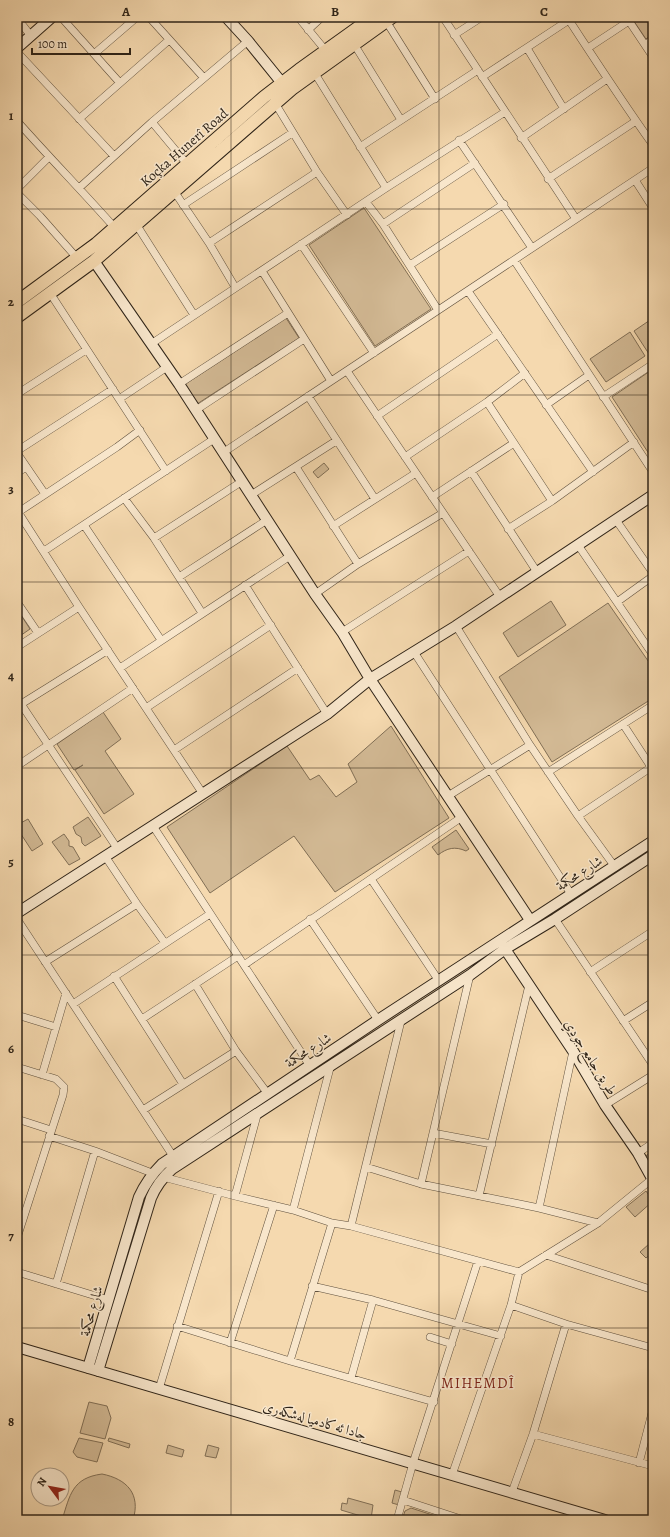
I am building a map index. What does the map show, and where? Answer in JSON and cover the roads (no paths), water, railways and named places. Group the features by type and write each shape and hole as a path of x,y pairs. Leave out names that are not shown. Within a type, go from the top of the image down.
{"main road":[{"path":"17,48 52,17"},
{"path":"226,17 248,41 282,83"},
{"name":"Koçka Hunerî Road","path":"17,302 115,228 203,149 282,83 371,17"},
{"path":"17,317 94,261 275,103 314,72 389,19"},
{"path":"203,149 212,158"},
{"path":"94,261 224,452 241,482 342,632 370,679 530,920"},
{"path":"17,913 326,714 370,679 456,626 653,495"},
{"name":"شارع محكمة","path":"93,1370 109,1300 139,1197 144,1184 152,1173 173,1156 378,1020 653,841"},
{"name":"شارع محكمة","path":"93,1370 151,1198 163,1177 172,1169 258,1112 330,1068 470,975 505,949 555,919 653,855"},
{"name":"طريق جامع جودي","path":"505,949 573,1051 605,1105 638,1152 653,1180"},
{"path":"343,1044 350,1054"},
{"name":"جادا ئه‌كادميا له‌شكه‌رى","path":"17,1347 605,1520"}],"street":[{"path":"61,17 120,83"},
{"path":"94,54 137,17"},
{"path":"149,17 204,78"},
{"path":"298,17 326,51"},
{"path":"308,30 322,17"},
{"path":"443,17 521,138 576,219"},
{"path":"454,35 482,17"},
{"path":"17,18 31,36"},
{"path":"482,77 527,48 568,18 607,79 653,145"},
{"path":"389,19 435,98"},
{"path":"588,48 628,19 653,57"},
{"path":"79,118 169,40"},
{"path":"645,45 653,40"},
{"path":"79,188 152,122 248,41"},
{"path":"354,44 401,120"},
{"path":"527,48 564,109"},
{"path":"17,52 114,156"},
{"path":"360,147 478,70"},
{"path":"314,72 386,188"},
{"path":"521,138 607,79"},
{"path":"275,103 292,133 346,215"},
{"path":"151,344 459,140 505,112"},
{"path":"17,121 115,228"},
{"path":"548,179 636,121"},
{"path":"152,122 187,164"},
{"path":"183,205 292,133"},
{"path":"459,140 504,204 532,248"},
{"path":"17,189 49,157"},
{"path":"383,224 475,163"},
{"path":"224,452 653,168"},
{"path":"209,243 317,172"},
{"path":"635,180 653,208"},
{"path":"174,191 209,243 235,287"},
{"path":"17,193 40,216 77,258"},
{"path":"366,202 383,224 438,310"},
{"path":"410,265 504,204"},
{"path":"136,224 194,315"},
{"path":"301,244 374,353"},
{"path":"514,260 653,472"},
{"path":"262,271 331,381"},
{"path":"468,291 593,472"},
{"path":"50,293 166,471"},
{"path":"179,384 288,314"},
{"path":"377,416 498,334"},
{"path":"196,410 304,338"},
{"path":"17,394 86,350"},
{"path":"603,396 653,364"},
{"path":"119,399 167,367"},
{"path":"347,371 500,597"},
{"path":"405,457 487,402 525,373"},
{"path":"546,404 589,375"},
{"path":"45,494 17,452 113,389"},
{"path":"308,396 375,499"},
{"path":"487,402 552,501"},
{"path":"140,430 117,447 18,512 203,794"},
{"path":"44,551 214,439"},
{"path":"251,495 336,441"},
{"path":"508,529 552,501 634,442"},
{"path":"432,497 514,443"},
{"path":"17,473 26,467"},
{"path":"296,467 358,564"},
{"path":"471,471 537,572"},
{"path":"333,526 416,473"},
{"path":"154,538 241,482"},
{"path":"124,498 154,538 202,613"},
{"path":"315,594 358,564 443,512"},
{"path":"179,577 267,520"},
{"path":"616,520 653,573"},
{"path":"84,525 161,640"},
{"path":"578,545 653,655"},
{"path":"342,632 469,551"},
{"path":"120,668 290,556"},
{"path":"617,602 653,576"},
{"path":"245,585 326,714"},
{"path":"17,602 38,634"},
{"path":"17,647 79,607"},
{"path":"146,708 271,626"},
{"path":"456,626 530,745 614,867"},
{"path":"108,650 19,705 48,745 117,848"},
{"path":"414,652 571,894"},
{"path":"174,750 298,668"},
{"path":"17,766 133,688"},
{"path":"548,772 653,705"},
{"path":"578,816 652,768 623,724"},
{"path":"448,796 530,745"},
{"path":"244,965 462,817"},
{"path":"153,826 310,1066"},
{"path":"105,856 165,943"},
{"path":"371,879 439,981"},
{"path":"46,962 137,904"},
{"path":"73,1004 210,914"},
{"path":"17,919 173,1156"},
{"path":"310,919 378,1020"},
{"path":"555,919 653,1065"},
{"path":"590,972 653,931"},
{"path":"142,1019 238,956"},
{"path":"422,1184 470,975"},
{"path":"114,976 183,1084"},
{"path":"195,984 236,1051 268,1094"},
{"path":"479,1196 529,985"},
{"path":"42,1075 66,993"},
{"path":"623,1021 653,1002"},
{"path":"17,1015 56,1026"},
{"path":"351,1226 401,1021"},
{"path":"144,1110 236,1051"},
{"path":"539,1208 573,1051"},
{"path":"17,1067 56,1079 62,1083 64,1087 63,1095 17,1238"},
{"path":"293,1210 330,1068"},
{"path":"605,1105 653,1075"},
{"path":"235,1196 258,1112"},
{"path":"17,1119 152,1173"},
{"path":"433,1133 492,1144"},
{"path":"638,1152 653,1143"},
{"path":"56,1284 95,1151"},
{"path":"366,1167 422,1184 539,1208 598,1223"},
{"path":"163,1177 293,1210 332,1223 351,1226 519,1272"},
{"path":"452,1474 512,1304 519,1272 598,1223 653,1180"},
{"path":"159,1389 219,1191"},
{"path":"230,1342 274,1205"},
{"path":"290,1361 332,1223"},
{"path":"546,1255 653,1290"},
{"path":"397,1520 413,1463 434,1402 478,1261"},
{"path":"17,1272 109,1300"},
{"path":"312,1286 373,1300 500,1336"},
{"path":"351,1378 373,1300"},
{"path":"512,1304 566,1324 653,1348"},
{"path":"512,1492 533,1434 566,1324"},
{"path":"177,1326 290,1361 434,1402"},
{"path":"430,1337 452,1344"},
{"path":"639,1462 653,1408"},
{"path":"533,1434 653,1466"},
{"path":"403,1500 464,1520"}],"district":[{"name":"MIHEMDÎ","path":"478,1383"}]}
